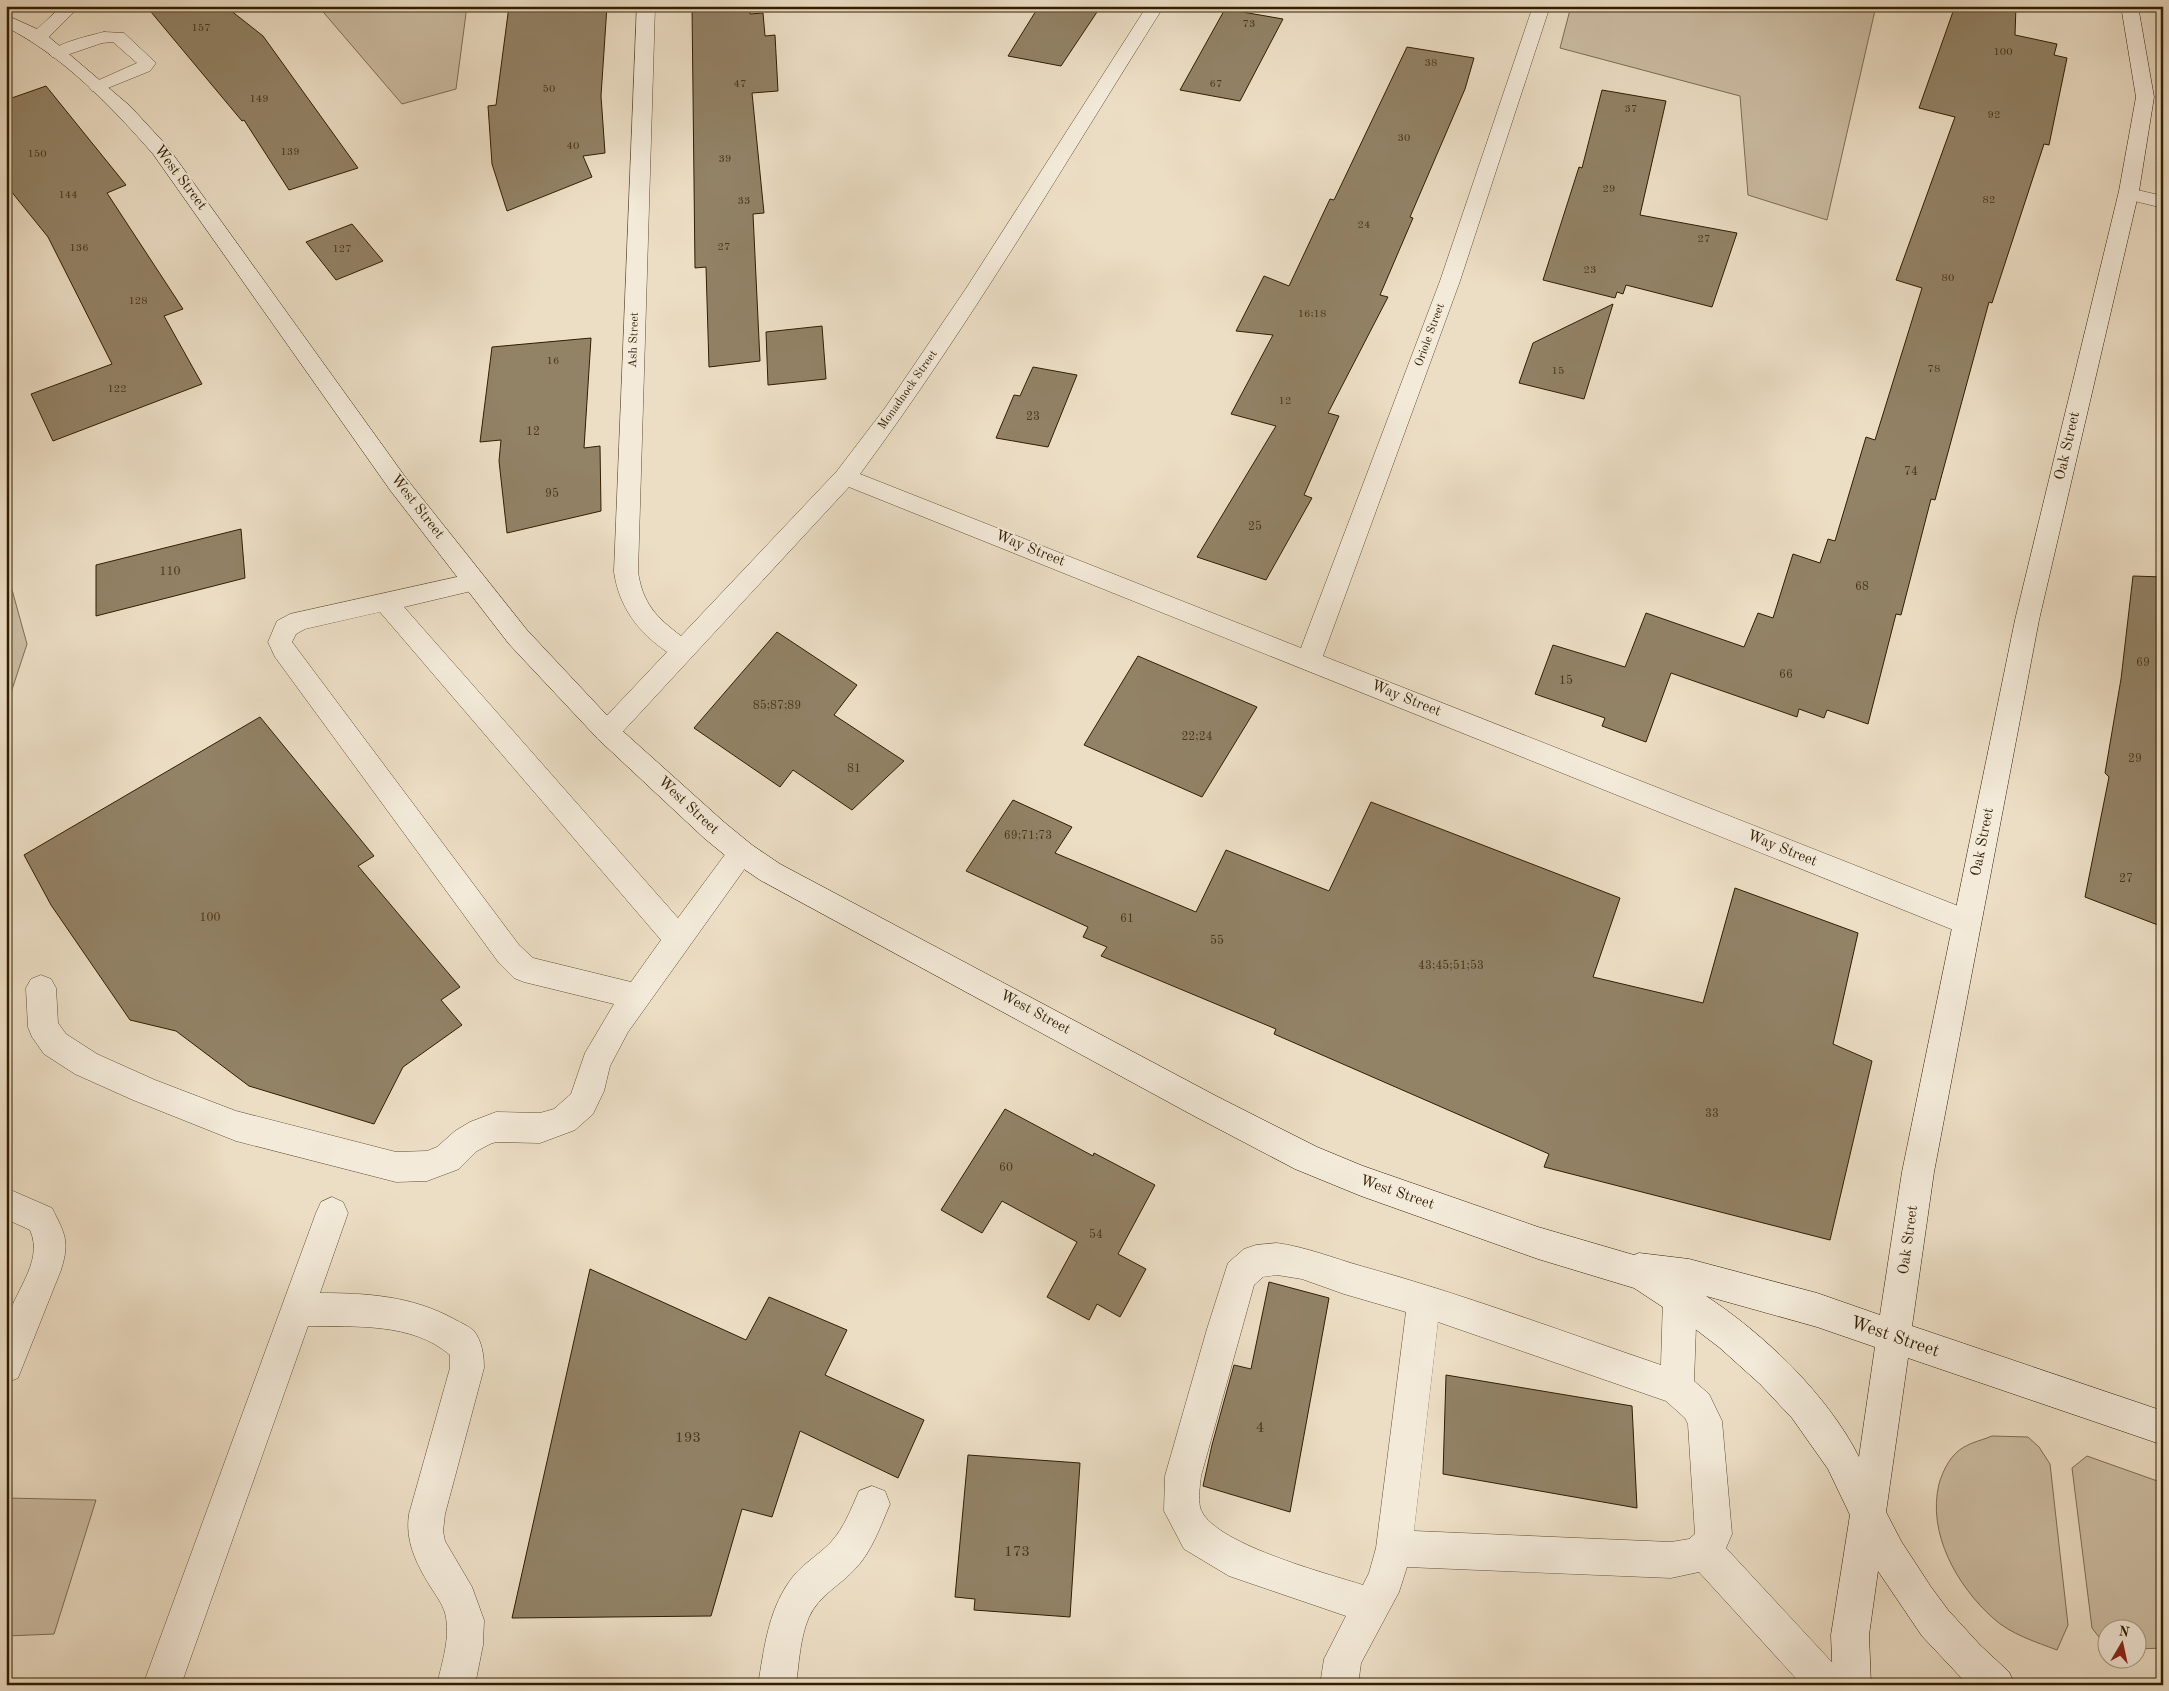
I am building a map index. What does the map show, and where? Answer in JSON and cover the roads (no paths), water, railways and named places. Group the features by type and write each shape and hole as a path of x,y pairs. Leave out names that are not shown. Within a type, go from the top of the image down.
{"street":[{"path":"39,37 72,6"},
{"name":"Ash Street","path":"646,6 626,572 633,603 655,631 683,650"},
{"name":"Monadnock Street","path":"607,732 845,477 893,413 976,289 1156,6"},
{"name":"Oriole Street","path":"1309,660 1450,282 1542,6"},
{"name":"Oak Street","path":"1852,1685 1850,1635 1866,1512 1918,1172 2027,620 2129,194 2145,97 2129,6"},
{"name":"West Street","path":"6,20 39,37 58,53 130,117 160,150 398,484 518,637 607,732 714,830 742,853 770,872 1207,1107 1306,1158 1361,1181 1538,1243 1622,1267 1644,1276 1680,1298 1732,1336 1772,1372 1804,1406 1840,1456 1888,1554 1934,1623 1996,1685"},
{"path":"58,53 114,36 118,37 147,63 144,67 98,87"},
{"path":"2129,194 2163,202"},
{"name":"Way Street","path":"845,477 1966,922"},
{"path":"475,582 299,621 286,628 280,642 284,650 514,959 524,969 636,996"},
{"path":"386,603 678,939"},
{"path":"42,988 43,1027 55,1044 86,1064 144,1090 236,1126 396,1167 427,1166 448,1158 466,1141 481,1132 496,1127 540,1128 564,1120 582,1104 589,1091 596,1063 618,1022 742,853"},
{"path":"6,1203 41,1219 50,1238 50,1253 45,1270 6,1366"},
{"path":"162,1685 332,1213"},
{"path":"1372,1606 1242,1563 1196,1536 1182,1511 1182,1476 1240,1275 1256,1261 1277,1259 1302,1263 1344,1278 1424,1300 1677,1388 1697,1406 1705,1421 1714,1534 1711,1544 1694,1558 1671,1560 1394,1548"},
{"name":"West Street","path":"1622,1267 1689,1275 1817,1310 2163,1428"},
{"path":"1677,1388 1680,1298"},
{"path":"1339,1685 1343,1659 1386,1578 1394,1548 1424,1300"},
{"path":"298,1309 390,1312 411,1316 431,1323 462,1343 467,1353 467,1368 427,1514 426,1539 435,1562 458,1601 466,1620 456,1685"},
{"path":"777,1685 788,1625 802,1594 819,1574 840,1559 851,1545 872,1504"},
{"path":"1704,1551 1828,1685"}]}
